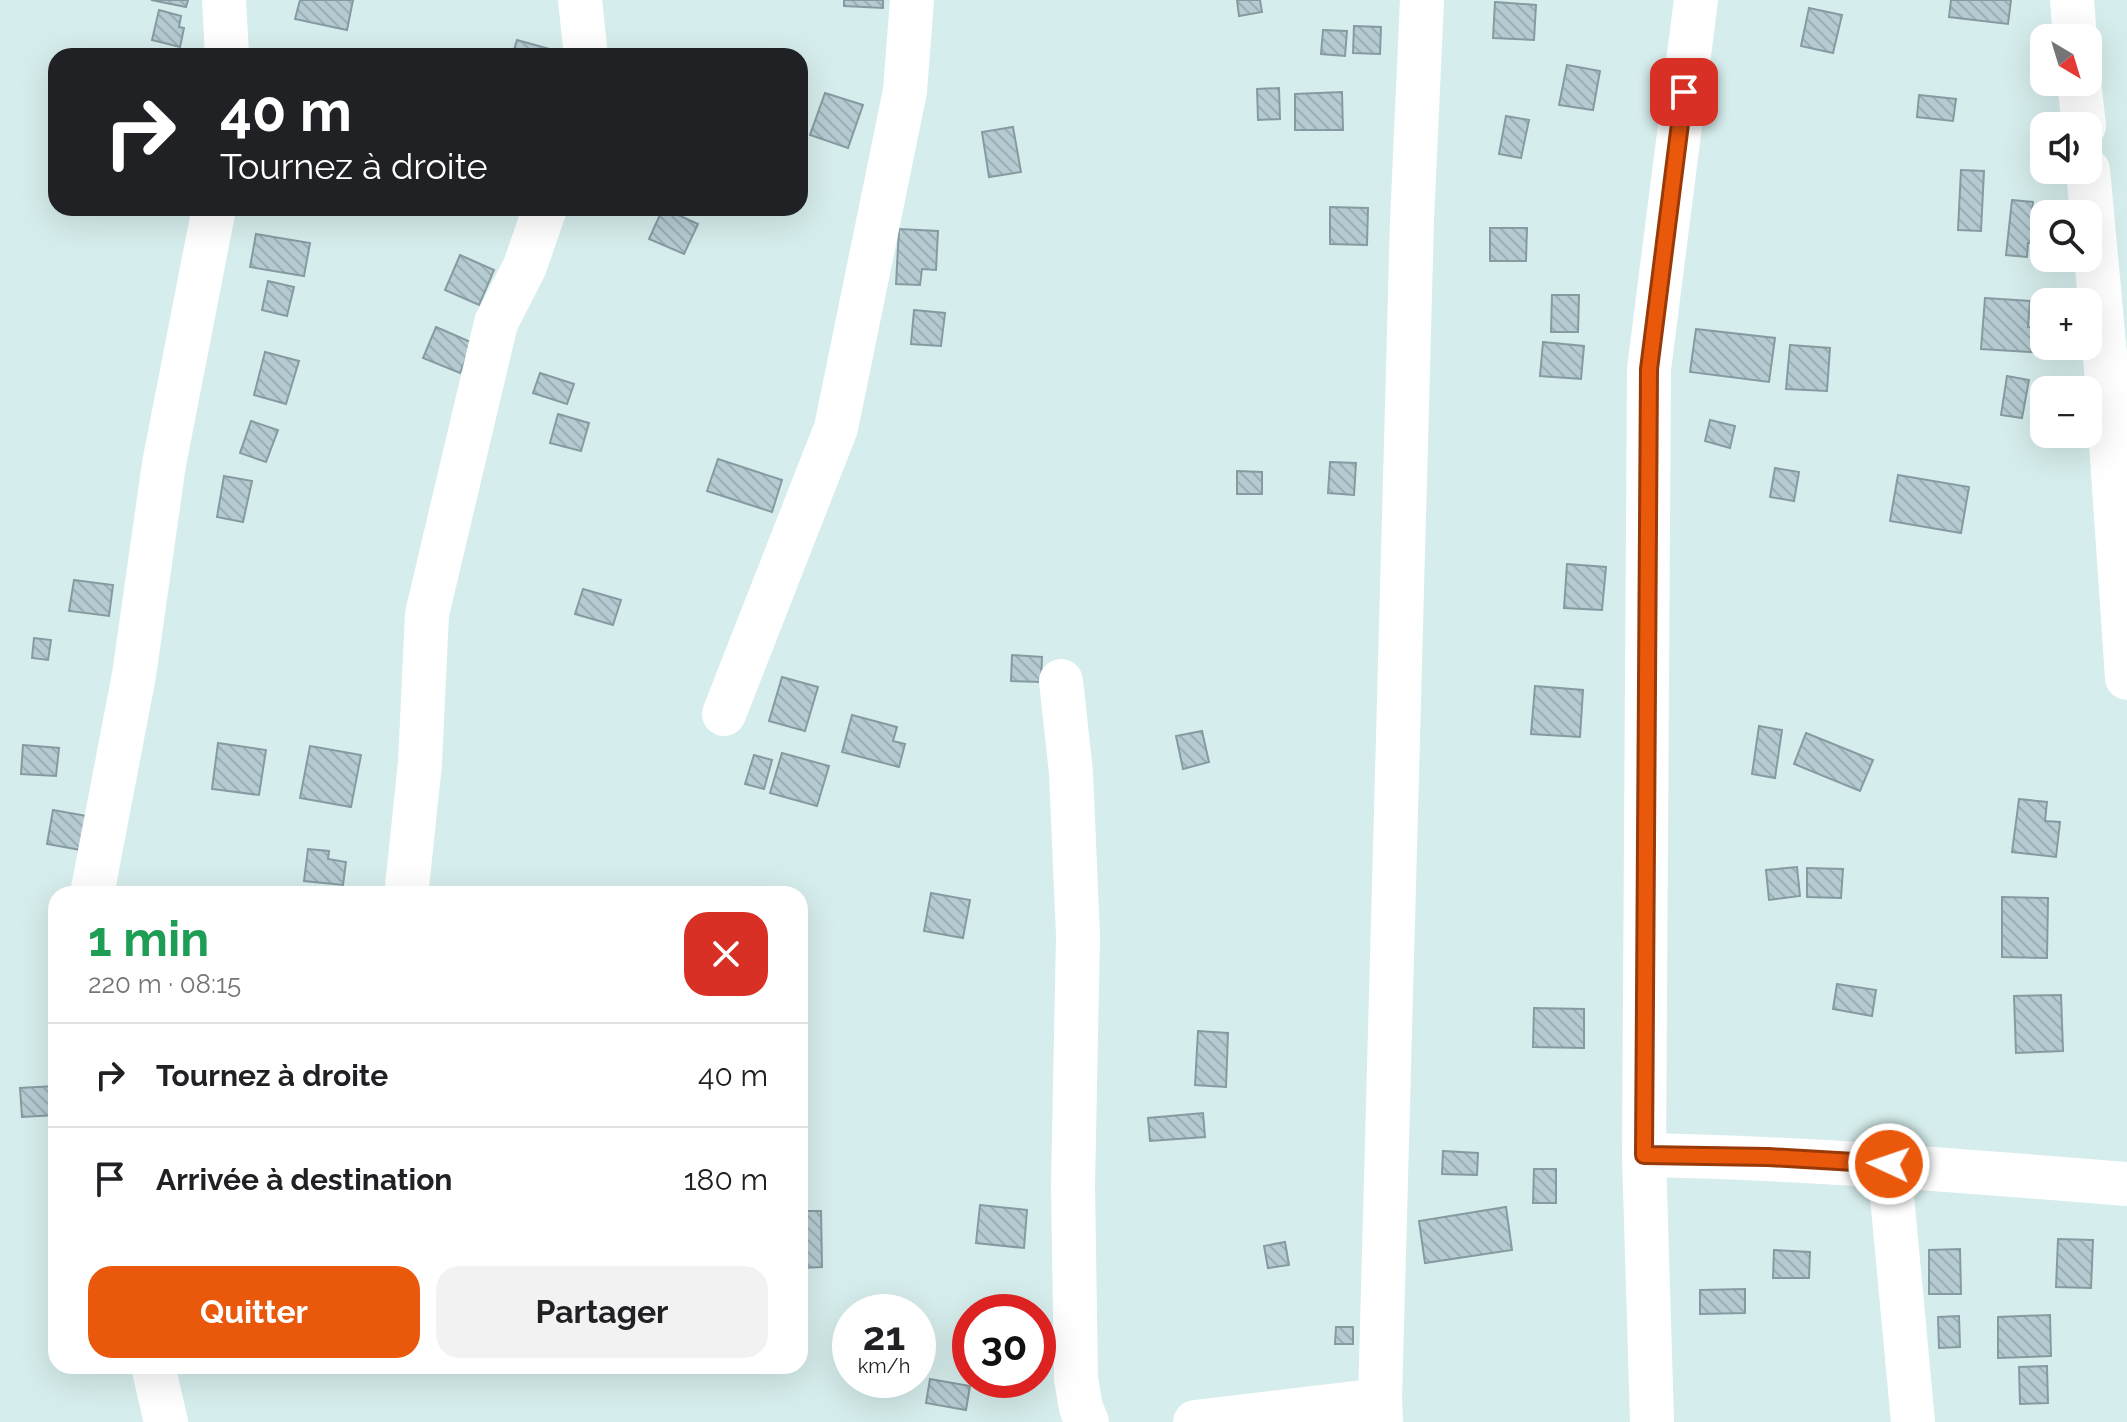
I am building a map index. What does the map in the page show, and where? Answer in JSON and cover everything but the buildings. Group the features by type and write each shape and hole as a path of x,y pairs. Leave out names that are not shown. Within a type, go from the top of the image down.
{"street":[{"path":"224,0 227,48"},
{"path":"580,0 585,48"},
{"path":"724,714 836,428 905,91 912,0"},
{"path":"1195,1422 1380,1411 1412,221 1422,0"},
{"path":"1652,1422 1644,1155 1649,369 1696,0"},
{"path":"2072,0 2074,24"},
{"path":"2090,184 2116,356 2127,678"},
{"path":"94,886 134,675 164,464 212,216"},
{"path":"407,886 420,763 427,614 496,323 525,266 542,216"},
{"path":"1061,681 1071,773 1078,936 1073,1185 1076,1379 1087,1422"},
{"path":"1644,1155 1768,1157 1889,1164 2127,1184"},
{"path":"1889,1164 1913,1422"},
{"path":"155,1374 166,1422"}],"route":[{"path":"1684,92 1649,369 1644,1155 1768,1157 1889,1164"}]}
